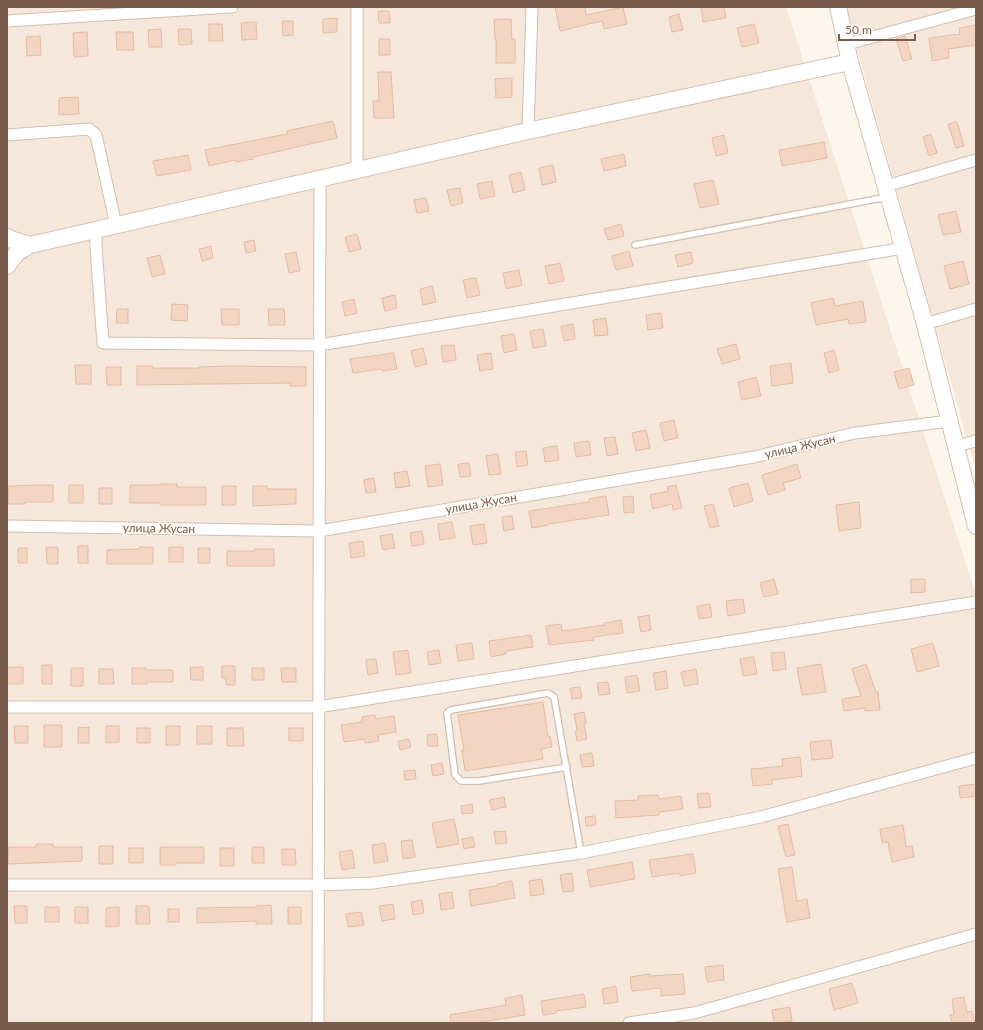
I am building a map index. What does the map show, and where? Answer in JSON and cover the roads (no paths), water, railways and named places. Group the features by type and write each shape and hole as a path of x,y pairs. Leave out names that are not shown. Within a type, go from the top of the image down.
{"street":[{"path":"7,21 232,7"},
{"path":"357,7 357,170"},
{"path":"528,131 532,7"},
{"path":"838,7 850,62 926,324 976,526"},
{"path":"847,44 976,9"},
{"path":"7,266 17,253 30,245 528,131 850,62"},
{"path":"7,135 89,129 96,135 116,225"},
{"path":"887,191 976,160"},
{"path":"318,1023 320,178"},
{"path":"96,230 103,343 320,345 904,248"},
{"path":"7,237 30,245"},
{"path":"926,324 976,309"},
{"name":"улица Жусан","path":"7,526 319,530 754,457 855,433 950,421"},
{"path":"956,446 976,441"},
{"path":"7,708 318,707 976,602"},
{"path":"7,885 373,884 581,852 761,817 976,758"},
{"path":"629,1023 694,1013 976,934"}],"lane":[{"path":"635,245 887,191"},
{"path":"566,767 479,781 461,781 456,775 447,713 452,710 548,692 554,698 581,852"}]}
